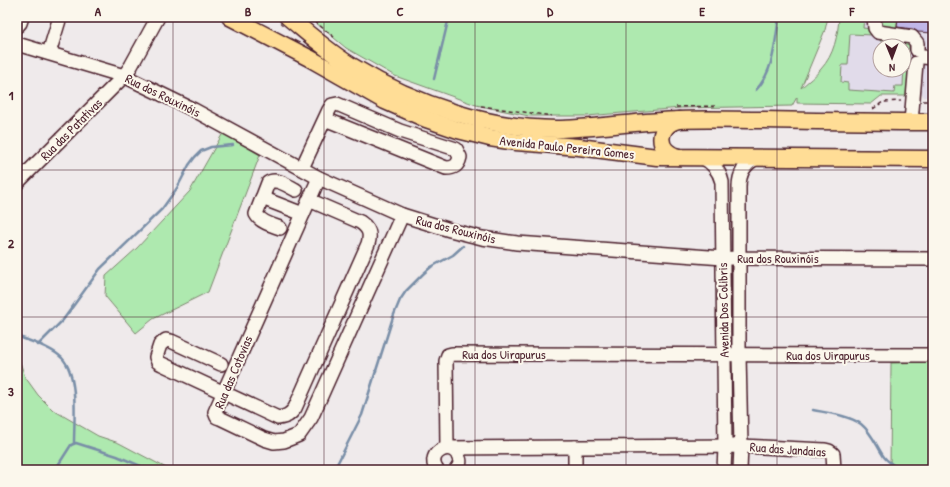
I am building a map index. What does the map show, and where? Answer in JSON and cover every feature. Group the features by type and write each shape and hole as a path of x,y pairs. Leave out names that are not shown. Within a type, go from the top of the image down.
{"main road":[{"name":"Avenida Paulo Pereira Gomes","path":"230,17 309,58 385,101 418,116 458,130 490,138 657,156 933,159"},
{"name":"Avenida Paulo Pereira Gomes","path":"288,17 331,52 368,76 414,98 479,119 521,127 560,129 679,120 933,122"},
{"path":"679,120 671,122 664,128 661,139 662,145 667,152 680,157"}],"street":[{"path":"17,26 22,17"},
{"path":"49,53 60,17"},
{"path":"874,17 874,28 878,32 912,37 917,43 922,57 911,122"},
{"name":"Rua das Patativas","path":"17,183 124,76 159,18"},
{"name":"Rua dos Rouxinóis","path":"17,44 124,76 194,110 319,178 402,215 482,238 517,243 723,258 933,259"},
{"path":"302,168 325,119 332,106 337,104 400,131 456,149 460,157 458,164 453,168 446,168 325,119"},
{"name":"Avenida Dos Colibris","path":"701,157 713,164 718,170 721,179 725,447 724,470"},
{"name":"Avenida Dos Colibris","path":"740,470 739,183 740,177 749,162 757,158"},
{"name":"Rua das Cotovias","path":"319,178 215,412 217,417 264,439 274,442 284,441 299,435 311,418 402,215"},
{"path":"280,228 258,218 256,214 268,183 271,180 276,181 296,190"},
{"path":"262,198 303,214"},
{"path":"222,364 166,340 160,345 156,357 158,362 162,364 278,418 284,418 295,408 368,244 370,236 366,225 309,200"},
{"name":"Rua dos Uirapurus","path":"446,448 446,364 448,355 452,354 933,355"},
{"path":"575,446 575,470"},
{"path":"438,470 434,463 434,458 437,453 446,448 575,446 725,447"},
{"name":"Rua das Jandaias","path":"725,447 741,446 830,451 833,454 834,470"},
{"path":"446,448 453,450 459,457 460,462 456,470"}],"path":[{"path":"309,17 336,39"},
{"path":"476,105 491,108"}],"shaded area":[{"path":"839,17 933,17 933,97 924,97 921,92 910,92 907,96 881,96 871,104 797,103 797,92 821,70 834,48"}],"green space":[{"path":"309,17 828,17 825,30 801,88 819,72 829,58 838,31 839,17 864,17 863,28 871,29 873,33 872,35 850,34 848,65 842,65 841,82 848,83 848,90 894,93 895,86 903,86 903,78 909,78 907,96 881,96 871,104 797,103 797,97 792,106 681,108 587,116 529,116 476,105 395,76 346,48"},
{"path":"886,17 898,17 896,30 881,28 880,19 885,20"},
{"path":"223,133 260,155 208,292 153,319 136,333 105,296 106,276 137,248 190,191"},
{"path":"17,358 19,359 25,377 38,395 53,410 98,436 119,443 170,470 17,470"},
{"path":"933,362 933,470 890,470 891,363"}],"building":[{"path":"898,17 933,17 933,33 918,32 913,29 897,27"}],"waterway":[{"path":"434,79 449,17"},
{"path":"756,90 767,74 773,56 779,17"},
{"path":"38,345 63,320 100,269 162,209 177,188 195,157 201,151 211,147 233,145"},
{"path":"334,470 362,415 393,317 400,300 406,291 431,267 453,255 463,246"},
{"path":"17,336 52,351 62,358 67,366 73,387 75,411 74,443"},
{"path":"813,410 844,416 861,424 871,435 884,457 901,470"},
{"path":"55,470 71,445 76,443 117,456 150,470"}]}
